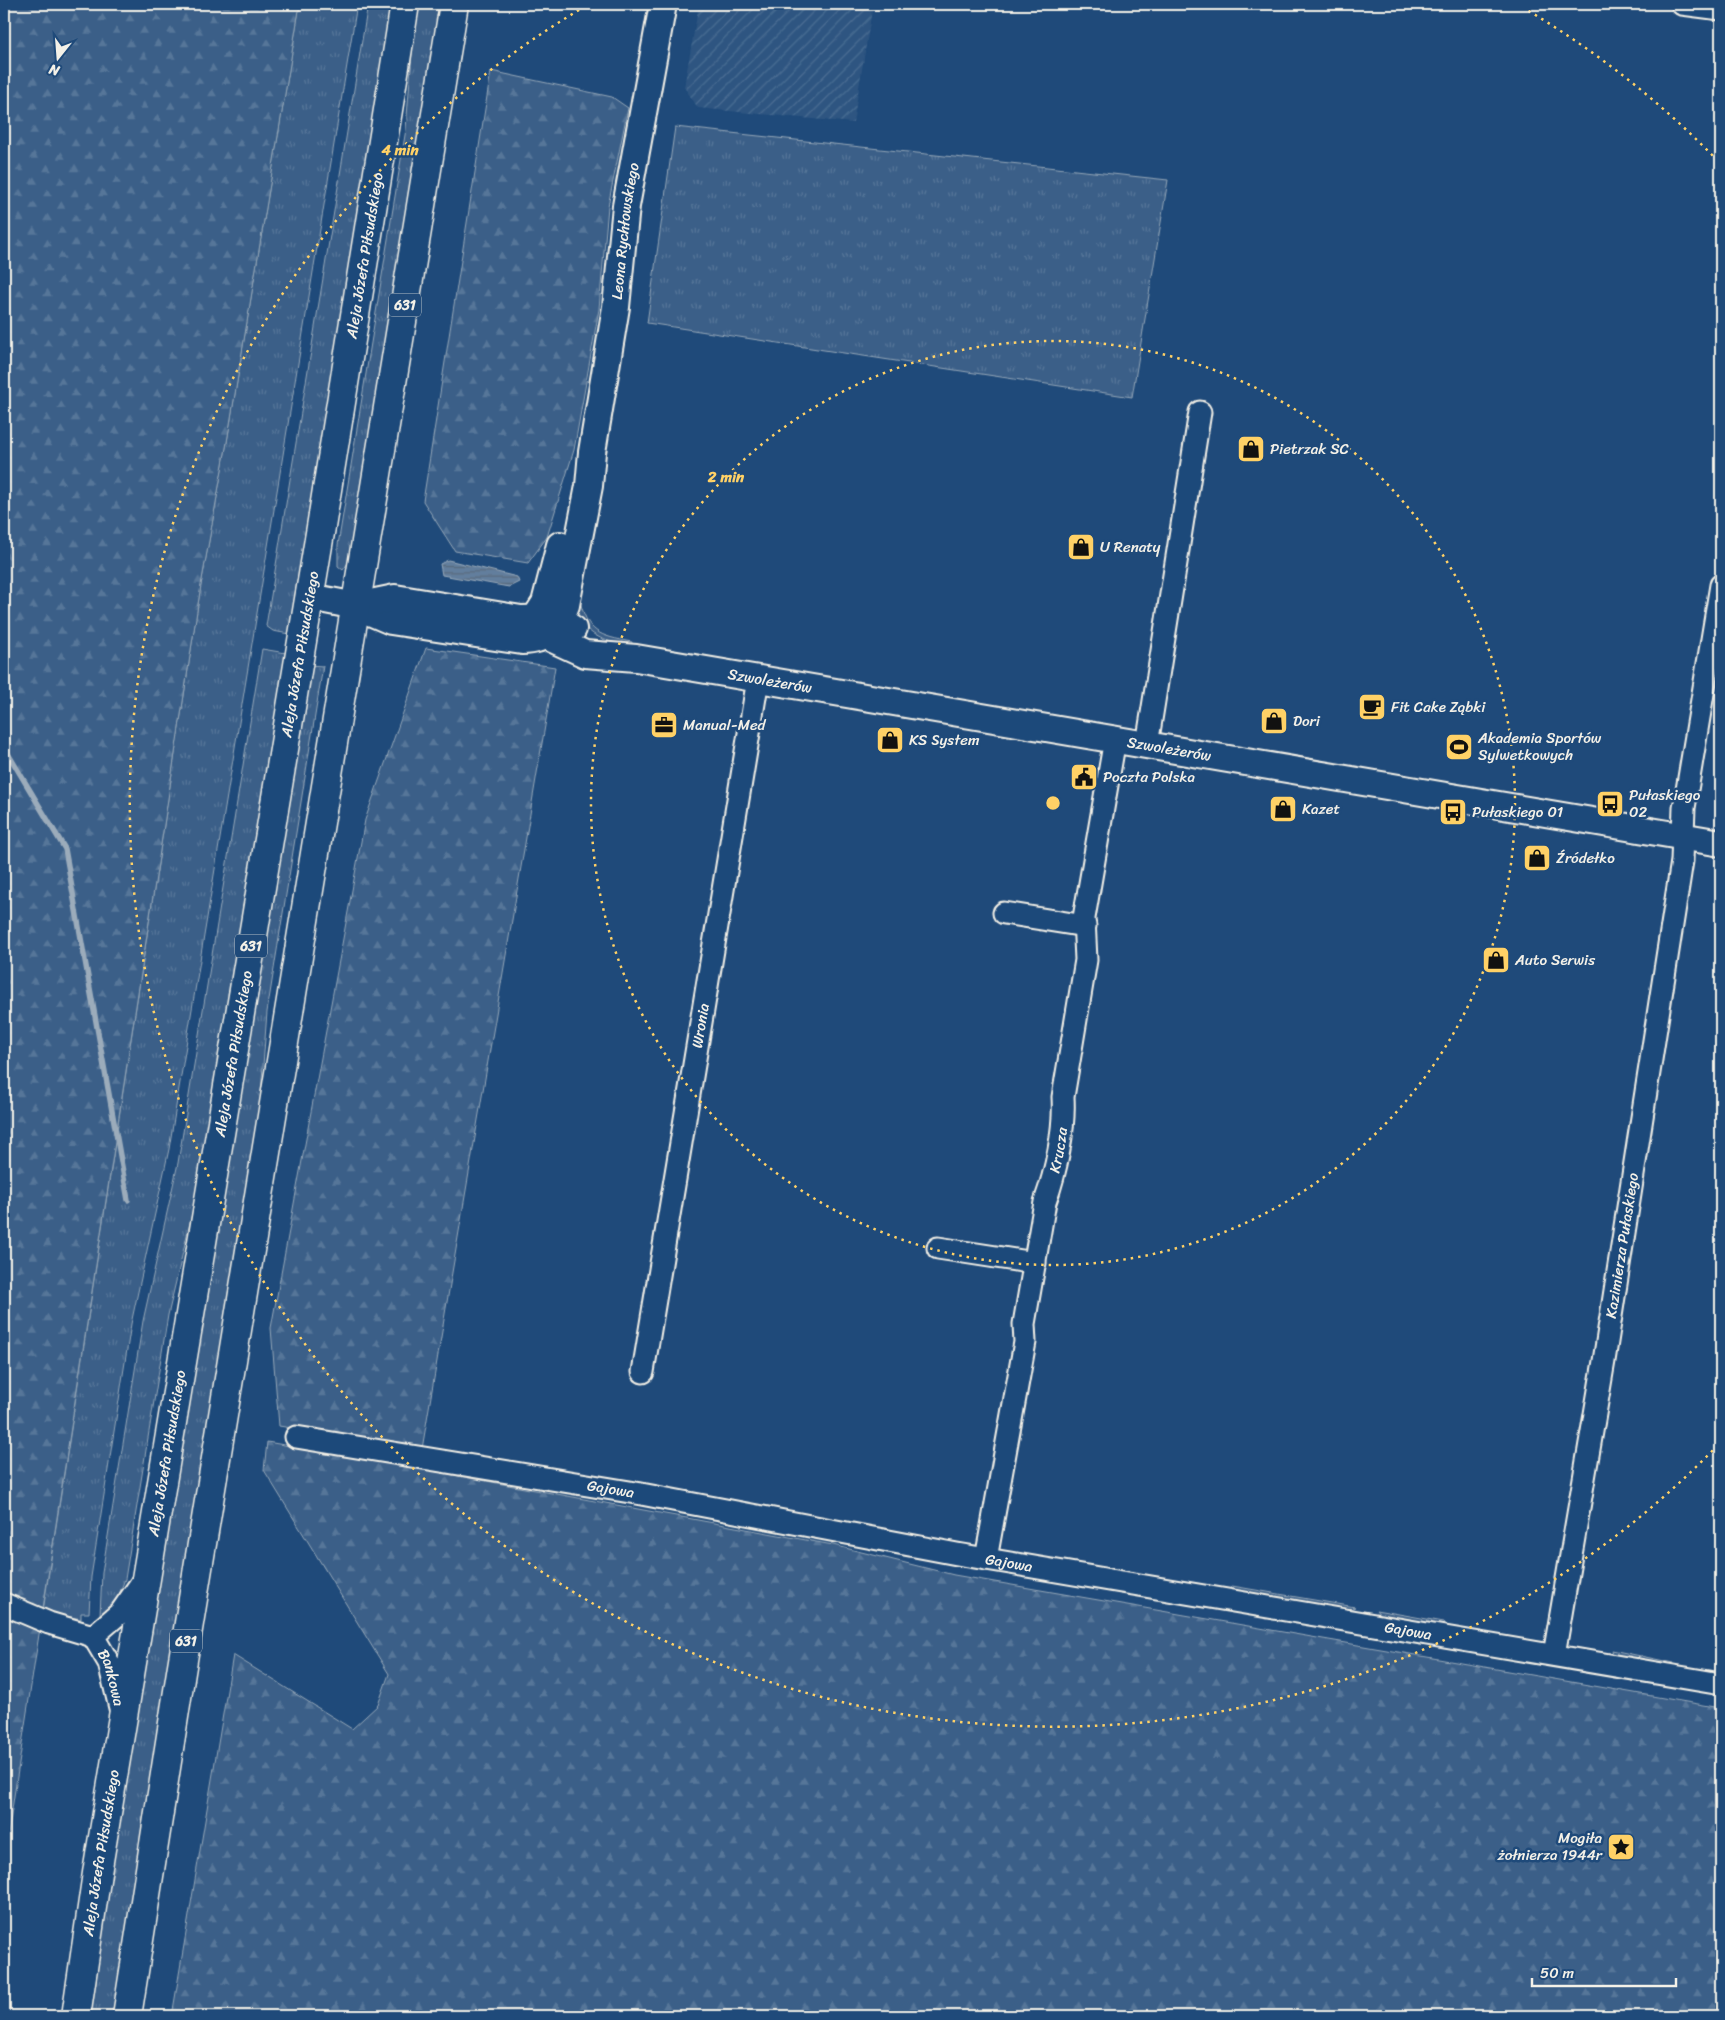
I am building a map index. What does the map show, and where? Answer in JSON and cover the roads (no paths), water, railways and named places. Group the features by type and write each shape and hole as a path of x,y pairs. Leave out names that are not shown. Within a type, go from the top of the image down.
{"main road":[{"name":"Aleja Józefa Piłsudskiego","path":"76,2016 97,1873 124,1723 310,597 405,4"},
{"name":"631","path":"127,2016 181,1672 454,4"}],"street":[{"path":"1682,4 1721,8"},
{"name":"Leona Rychłowskiego","path":"548,624 545,604 580,482 592,452 616,307 626,206 662,6"},
{"path":"1148,745 1200,412"},
{"name":"Kazimierza Pułaskiego","path":"1554,1655 1602,1370 1682,861 1684,808 1721,585"},
{"path":"310,597 356,606 391,621 522,641 531,641 548,624"},
{"name":"Szwoleżerów","path":"548,624 617,655 1721,843"},
{"name":"Wronia","path":"644,1372 758,679"},
{"name":"Krucza","path":"986,1559 1025,1342 1024,1324 1064,1114 1063,1097 1086,960 1084,918 1115,739"},
{"path":"1004,913 1084,926"},
{"path":"938,1248 1035,1263"},
{"name":"Gajowa","path":"296,1437 636,1493 986,1559 1721,1684"},
{"name":"Bankowa","path":"93,1636 121,1612 148,1574"},
{"name":"Bankowa","path":"4,1604 49,1623 93,1636 108,1663 124,1723"}],"waterway":[{"path":"4,747 65,849 128,1200"}],"place":[{"name":"Pietrzak SC","path":"1251,449"},
{"name":"U Renaty","path":"1081,547"},
{"name":"Fit Cake Ząbki","path":"1372,707"},
{"name":"Dori","path":"1274,721"},
{"name":"Manual-Med","path":"664,725"},
{"name":"KS System","path":"890,740"},
{"name":"Akademia Sportów Sylwetkowych","path":"1459,747"},
{"name":"Poczta Polska","path":"1084,777"},
{"name":"Pułaskiego 02","path":"1610,804"},
{"name":"Kazet","path":"1283,809"},
{"name":"Pułaskiego 01","path":"1453,812"},
{"name":"Źródełko","path":"1537,858"},
{"name":"Auto Serwis","path":"1496,960"},
{"name":"Mogiła żołnierza 1944r","path":"1621,1847"}]}
